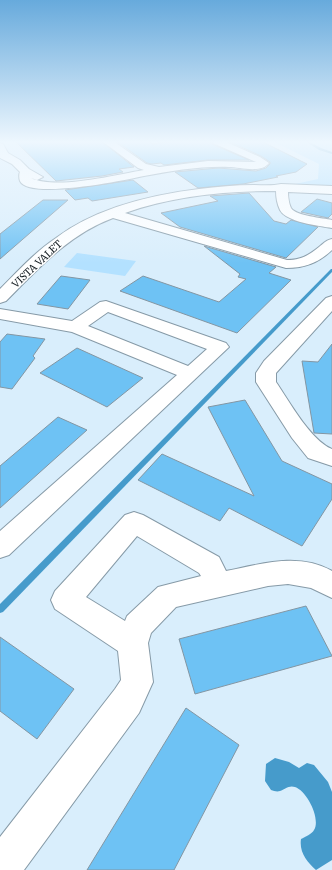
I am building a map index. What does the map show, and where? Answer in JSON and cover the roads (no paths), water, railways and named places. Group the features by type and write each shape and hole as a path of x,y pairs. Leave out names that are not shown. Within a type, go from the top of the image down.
{"street":[{"path":"28,182 33,184 52,186 88,182"},
{"path":"151,182 170,198"},
{"path":"175,182 181,186"},
{"name":"VISTA VALET","path":"0,298 57,244 88,225 114,214 170,198 181,186 228,189 281,187 332,190"},
{"path":"281,187 286,209 289,213 332,224"},
{"path":"114,214 286,264 296,264 312,260 332,243"},
{"path":"332,301 271,365 266,374 266,382 300,433 316,452 332,458"},
{"path":"0,546 220,347 106,306 75,327"},
{"path":"0,314 75,327 93,333 190,374"},
{"path":"134,643 65,600 134,522 209,565 219,585"},
{"path":"0,869 127,701 137,682 134,643 138,626 168,596 268,574 288,572 317,577 332,586"}],"waterway":[{"path":"0,609 332,270"}]}
